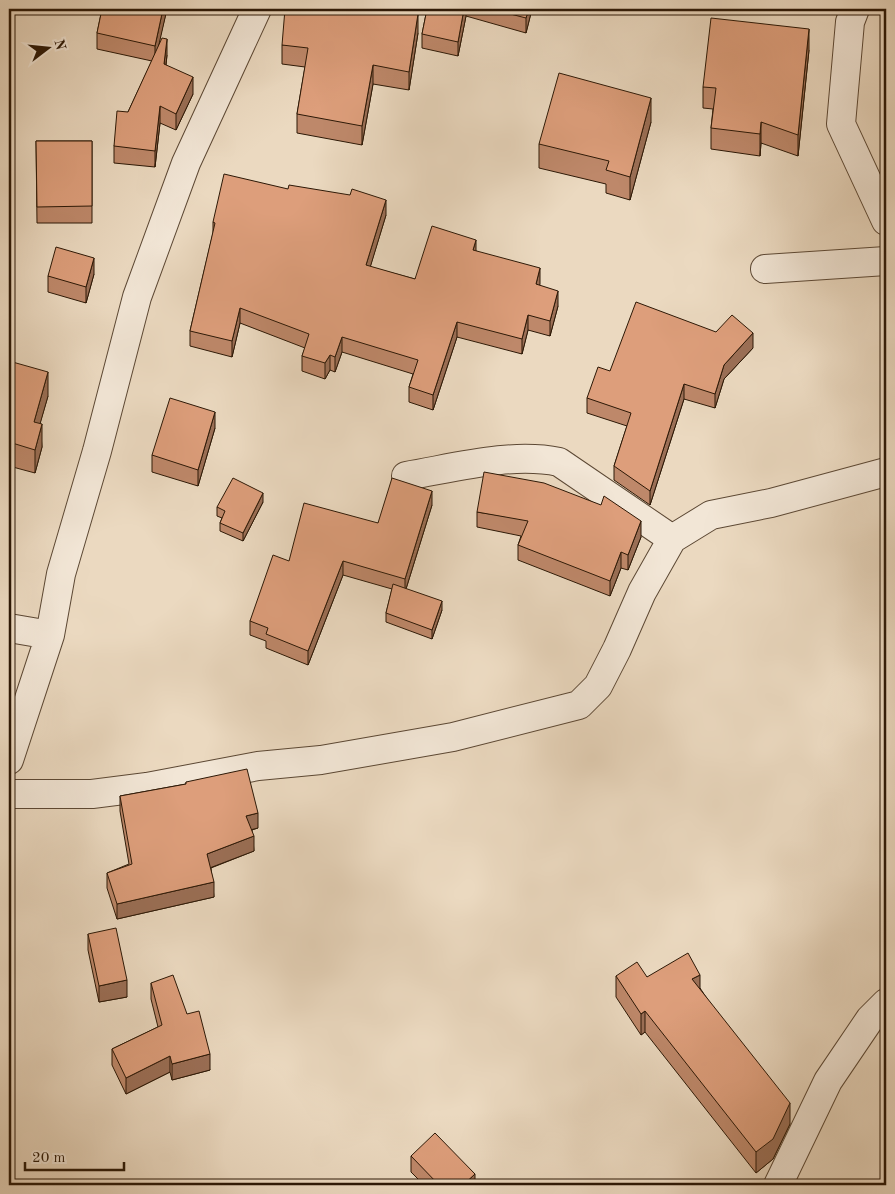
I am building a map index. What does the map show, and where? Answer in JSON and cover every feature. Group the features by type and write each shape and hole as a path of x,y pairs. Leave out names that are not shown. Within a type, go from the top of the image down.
{"street":[{"path":"9,760 50,635 61,574 97,451 137,297 186,163 257,9"},
{"path":"855,9 850,22 841,124 886,221"},
{"path":"765,269 886,261"},
{"path":"406,476 509,460 538,458 559,462 672,539"},
{"path":"9,794 92,794 147,788 258,766 321,760 453,737 579,706 598,686 618,649 642,592 672,539 711,515 771,503 886,472"},
{"path":"9,628 50,635"},
{"path":"778,1185 828,1081 870,1020 886,1002"}],"building":[{"path":"102,9 163,9 155,46 97,33"},
{"path":"285,9 385,9 418,14 409,72 373,65 362,126 297,114 308,48 282,45"},
{"path":"427,9 464,9 458,42 422,34"},
{"path":"491,9 529,9 526,18"},
{"path":"711,18 809,29 798,135 761,122 760,134 711,128 716,88 703,87"},
{"path":"162,38 167,39 164,64 193,77 176,114 160,106 155,151 114,146 117,111 128,112"},
{"path":"559,73 651,98 630,177 606,170 609,161 539,144"},
{"path":"36,141 92,141 92,206 37,207"},
{"path":"224,174 288,189 289,185 350,195 352,189 386,200 366,265 415,279 432,226 476,240 473,250 540,268 536,284 558,291 550,321 528,315 522,339 457,322 433,395 409,387 418,360 342,337 335,357 330,355 325,363 302,356 309,334 240,308 232,341 190,331 215,223 213,222"},
{"path":"56,247 94,258 86,287 48,276"},
{"path":"636,302 716,332 732,315 753,333 724,365 715,394 684,384 650,491 614,466 631,413 587,398 598,367 610,371"},
{"path":"9,361 48,372 34,422 42,424 35,450 9,442"},
{"path":"170,398 215,412 198,470 152,455"},
{"path":"484,472 544,483 601,505 604,496 641,521 628,555 621,552 610,581 518,545 528,521 477,512"},
{"path":"233,478 263,493 243,533 220,523 225,511 217,507"},
{"path":"392,478 432,491 405,579 343,561 308,651 266,634 268,628 250,621 273,555 289,561 304,503 378,523"},
{"path":"393,584 442,601 432,630 386,613"},
{"path":"247,769 258,813 246,816 254,836 207,854 214,882 117,904 107,873 132,864 120,796 186,784 186,782"},
{"path":"116,928 127,980 99,986 88,934"},
{"path":"688,953 700,975 692,979 790,1103 773,1139 756,1152 645,1011 641,1014 616,976 637,962 647,977"},
{"path":"173,975 187,1014 199,1011 210,1054 172,1064 170,1056 126,1078 112,1049 162,1025 151,983"},
{"path":"435,1133 475,1174 463,1185 439,1185 411,1156"}]}
